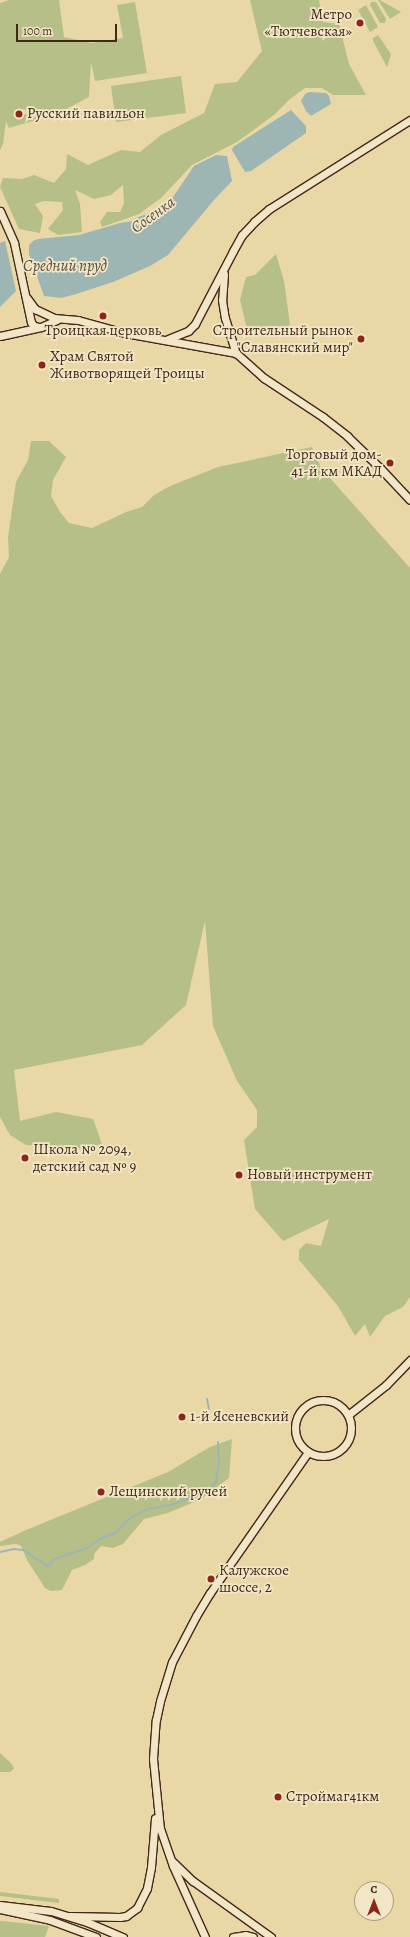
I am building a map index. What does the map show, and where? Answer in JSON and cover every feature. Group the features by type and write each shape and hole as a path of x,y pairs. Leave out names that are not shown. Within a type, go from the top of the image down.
{"street":[{"path":"166,339 188,331 195,324 242,235 254,222 269,209 410,120"},
{"path":"0,211 14,243 31,320 34,326 42,326"},
{"path":"225,268 222,300 225,318 236,353"},
{"path":"27,298 32,306 50,317 78,320 125,332 236,353 264,378 323,417 347,436 410,500"},
{"path":"13,333 26,328 35,313 42,313 47,318 42,326"},
{"path":"0,336 42,326 60,319"},
{"path":"348,1415 386,1385 410,1360"},
{"path":"325,1401 336,1404 348,1415 351,1424 351,1434 344,1448 335,1454 324,1456 308,1452 298,1441 295,1431 296,1421 305,1407 314,1402 325,1401"},
{"path":"205,1937 170,1858 160,1829 156,1806 153,1759 155,1732 160,1701 172,1662 182,1640 210,1593 308,1452"},
{"path":"70,1916 120,1917 126,1916 136,1908 146,1888 151,1867 156,1806"},
{"path":"170,1858 193,1881 271,1937"},
{"path":"0,1905 51,1911 70,1916 123,1937"},
{"path":"0,1909 50,1920 96,1937"},
{"path":"233,1937 245,1935 253,1937"}],"green space":[{"path":"9,0 59,0 64,37 92,43 123,38 117,5 135,2 147,73 95,81 91,62 89,97 49,118 46,111 18,109 16,111 40,119 9,128 6,121 3,144 0,150 0,3"},
{"path":"250,0 319,0 323,22 339,24 349,64 366,95 333,95 322,88 305,88 290,99 274,115 237,142 192,165 161,198 139,214 102,227 100,222 107,212 120,212 124,203 123,185 111,195 94,199 75,190 80,204 82,232 58,235 48,229 63,210 62,202 44,201 35,204 43,216 40,233 19,229 0,187 3,178 22,179 34,175 54,183 66,169 67,154 88,165 121,150 140,152 161,135 204,113 215,84 237,82 262,51"},
{"path":"378,0 380,0 401,12 390,19"},
{"path":"371,2 376,2 386,19 385,23 380,23 370,5"},
{"path":"366,5 378,27 370,32 358,10"},
{"path":"378,35 391,54 387,67 373,41 373,38"},
{"path":"181,76 186,113 116,122 111,86"},
{"path":"276,254 284,281 290,325 274,335 247,329 240,300 246,277 255,275"},
{"path":"31,441 49,441 66,457 53,480 51,496 60,512 69,523 92,528 126,512 142,507 154,495 170,486 218,467 312,447 321,468 410,568 410,1297 403,1307 385,1316 370,1337 365,1324 355,1336 338,1306 299,1260 299,1250 306,1243 321,1246 329,1219 283,1241 255,1209 244,1140 257,1127 257,1110 237,1081 213,1026 205,921 186,1005 142,1045 14,1070 20,1121 56,1112 93,1119 102,1144 79,1148 26,1145 10,1135 0,1117 0,574 9,557 8,537 16,482 28,460"},
{"path":"232,1439 229,1478 201,1499 168,1513 144,1519 123,1544 113,1548 101,1546 94,1554 94,1559 85,1565 72,1570 62,1590 51,1591 45,1588 27,1560 21,1546 16,1544 0,1546 0,1542 26,1530 168,1472 210,1447"},
{"path":"0,1753 11,1763 14,1768 11,1772 0,1772"},
{"path":"0,1892 59,1899 59,1903 0,1896"},
{"path":"0,1921 49,1926 45,1937 0,1937"}],"water":[{"path":"309,92 326,93 329,96 331,104 311,116 306,111 301,101 305,94"},
{"path":"291,110 306,126 306,133 251,171 245,172 232,150 233,147"},
{"name":"Средний пруд","path":"216,155 227,156 232,181 168,255 150,266 113,282 61,298 44,296 29,254 29,245 33,241 38,239 79,235 120,223 133,221 136,218 160,209 173,197 194,166"},
{"path":"5,241 16,291 0,307 0,243"}],"waterway":[{"path":"207,1399 209,1409"},
{"path":"0,1552 14,1549 23,1550 48,1566 54,1559 87,1548 100,1539 117,1532 130,1518 148,1509 171,1505 205,1493 216,1481 219,1463 218,1442"}],"place":[{"name":"Метро «Тютчевская»","path":"360,23"},
{"name":"Русский павильон","path":"19,114"},
{"name":"Троицкая церковь","path":"103,316"},
{"name":"Строительный рынок \"Славянский мир\"","path":"361,339"},
{"name":"Храм Святой Животворящей Троицы","path":"42,365"},
{"name":"Торговый дом- 41-й км МКАД","path":"390,463"},
{"name":"Школа № 2094, детский сад № 9","path":"25,1158"},
{"name":"Новый инструмент","path":"239,1175"},
{"name":"1-й Ясеневский","path":"182,1417"},
{"name":"Лещинский ручей","path":"101,1492"},
{"name":"Калужское шоссе, 2","path":"211,1579"},
{"name":"Строймаг41км","path":"278,1797"}],"water label":[{"name":"Сосенка","path":"153,215"}]}
